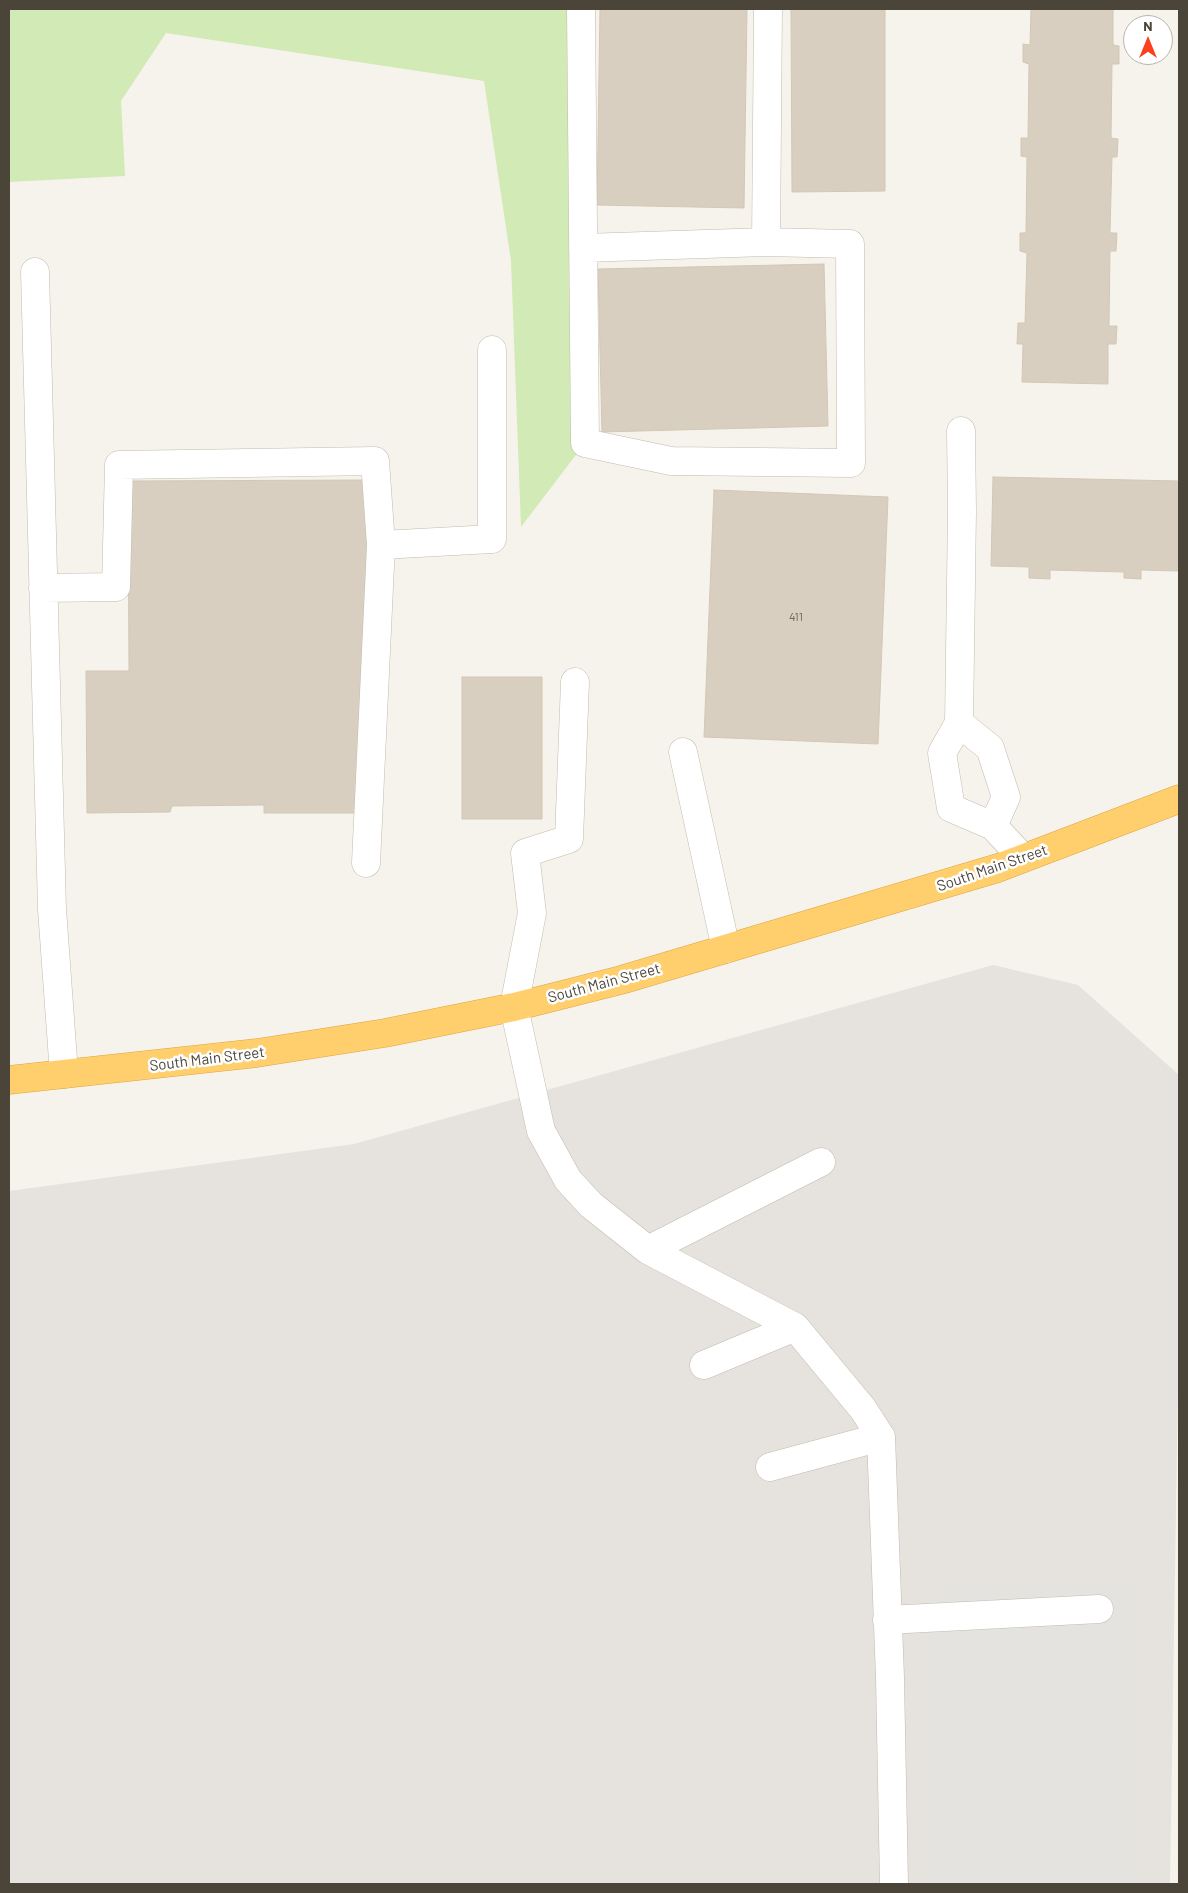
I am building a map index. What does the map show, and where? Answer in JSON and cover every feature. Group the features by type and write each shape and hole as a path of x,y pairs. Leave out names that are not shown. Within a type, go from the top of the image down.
{"highway":[{"name":"South Main Street","path":"9,1080 257,1053 385,1033 514,1007 621,980 998,868 1109,827 1179,798"}],"lane":[{"path":"581,9 583,248 585,443 671,461 851,463 850,244 766,242 583,248"},
{"path":"766,242 768,9"},
{"path":"35,272 52,909 64,1074"},
{"path":"381,545 492,539 492,350"},
{"path":"961,431 962,511 959,723 942,753 951,808 993,826 1023,858"},
{"path":"43,588 116,587 118,465 375,461 381,545 366,863"},
{"path":"575,682 569,839 525,853 532,913 514,1007 542,1131 568,1180 591,1205 648,1250 795,1326 863,1409 881,1437 894,1884"},
{"path":"959,723 990,748 1006,797 993,826"},
{"path":"683,752 726,949"},
{"path":"648,1250 821,1162"},
{"path":"704,1365 795,1326"},
{"path":"770,1467 881,1437"},
{"path":"887,1620 1098,1609"}],"shaded area":[{"path":"993,965 1078,985 1179,1075 1179,1320 1170,1884 9,1884 9,1191 354,1144"},
{"path":"1132,1584 1132,1884 931,1884 931,1587"}],"green space":[{"path":"9,9 581,9 585,443 521,527 511,261 484,81 166,33 121,101 125,176 9,182"}],"building":[{"path":"600,9 747,9 744,208 597,205"},
{"path":"791,9 885,9 885,191 792,192"},
{"path":"1031,9 1113,9 1113,45 1119,46 1119,64 1112,64 1111,138 1118,139 1117,157 1112,157 1110,233 1117,233 1116,251 1110,251 1109,326 1117,326 1116,344 1108,344 1108,384 1022,382 1023,344 1017,344 1018,323 1025,323 1027,253 1020,251 1020,233 1026,233 1027,157 1021,156 1021,138 1028,138 1029,64 1023,62 1023,44 1030,45"},
{"path":"824,264 828,426 602,432 598,269"},
{"path":"993,477 1179,481 1179,571 1141,570 1141,579 1124,578 1124,572 1050,570 1050,579 1029,578 1029,567 991,566"},
{"path":"369,480 371,813 264,813 264,805 172,806 170,812 87,813 86,671 129,671 128,481"},
{"path":"714,490 888,497 878,744 704,737"},
{"path":"462,677 542,677 542,819 462,819"}]}
